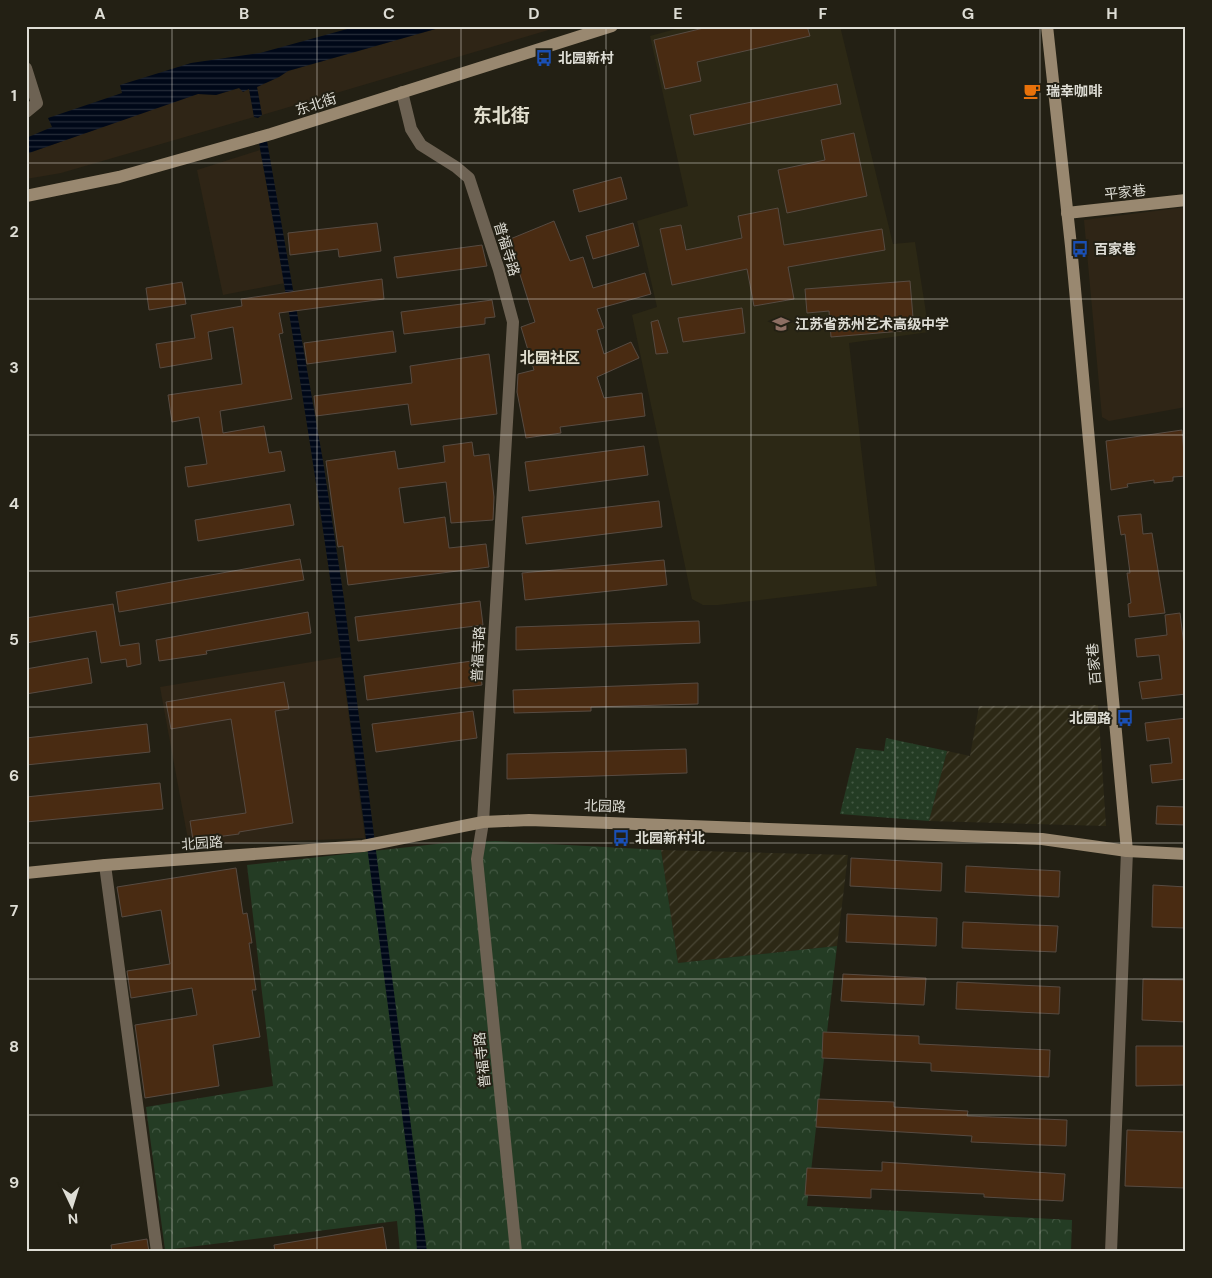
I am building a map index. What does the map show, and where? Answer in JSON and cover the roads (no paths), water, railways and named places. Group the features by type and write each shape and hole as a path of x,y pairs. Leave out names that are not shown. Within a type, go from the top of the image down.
{"street":[{"name":"东北街","path":"26,196 85,185 271,134 597,28 612,26"},
{"name":"百家巷","path":"1047,26 1067,213 1127,851"},
{"path":"26,68 37,103 26,112"},
{"name":"普福寺路","path":"402,92 411,129 421,145 456,167 469,178 499,270 513,322 483,822 477,859 516,1252"},
{"name":"平家巷","path":"1067,213 1186,200"},
{"name":"北园路","path":"26,873 105,865 378,845 483,822 571,820 1032,839 1127,851 1186,854"},
{"path":"1112,1252 1127,851"},
{"path":"105,865 157,1252"}],"water":[{"path":"358,26 446,26 288,71 257,87 262,115 258,118 254,117 249,89 243,92 239,88 216,95 198,94 26,154 26,138 52,127 48,118 122,93 120,85 191,63 260,53"},
{"path":"267,141 323,461 344,599 427,1252 417,1252 415,1214 325,543 305,409 259,143"}],"place":[{"name":"北园新村","path":"544,58"},
{"name":"瑞幸咖啡","path":"1032,91"},
{"name":"百家巷","path":"1080,249"},
{"name":"江苏省苏州艺术高级中学","path":"781,324"},
{"name":"北园路","path":"1125,718"},
{"name":"北园新村北","path":"621,838"}],"district":[{"name":"东北街","path":"501,115"},
{"name":"北园社区","path":"550,358"}]}
